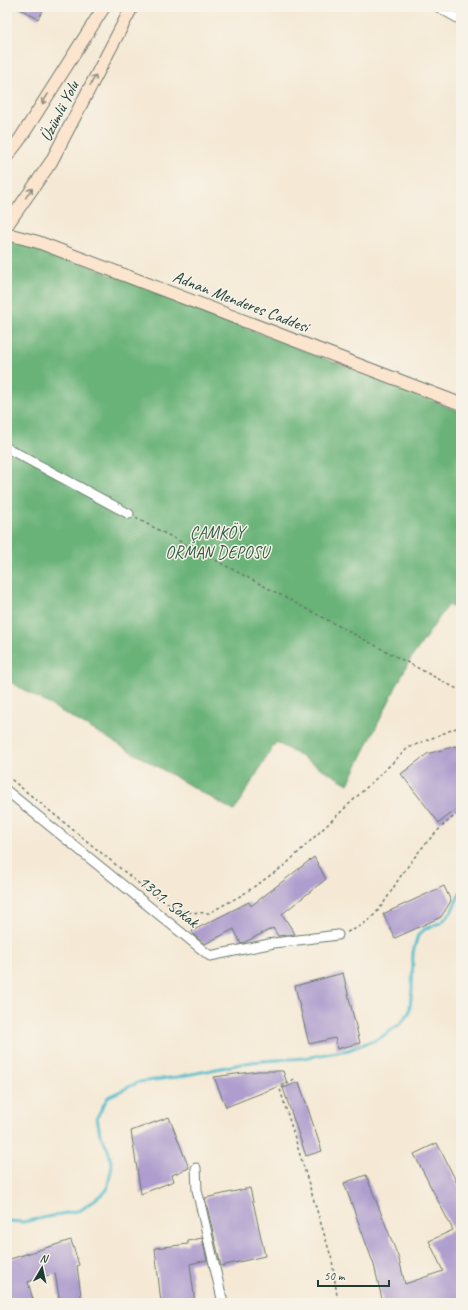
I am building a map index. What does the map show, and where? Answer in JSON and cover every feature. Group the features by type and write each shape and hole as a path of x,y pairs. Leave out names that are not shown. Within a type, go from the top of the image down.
{"street":[{"name":"Üzümlü Yolu","path":"7,156 20,139 104,7"},
{"name":"Üzümlü Yolu","path":"7,224 51,162 132,7"},
{"path":"438,7 461,20"},
{"path":"7,210 7,224"},
{"name":"Adnan Menderes Caddesi","path":"7,234 38,242 461,404"},
{"path":"7,448 129,514"},
{"name":"1301. Sokak","path":"7,791 210,956 274,943 338,935"},
{"path":"196,1168 198,1190 222,1303"}],"path":[{"path":"129,514 461,691"},
{"path":"7,776 153,895 185,912 209,913 242,895 284,866 408,748 461,726"},
{"path":"338,935 361,927 382,906 407,867 437,831 461,811"},
{"path":"294,1079 280,1089 332,1260 338,1303"}],"green space":[{"name":"ÇAMKÖY ORMAN DEPOSU","path":"7,234 461,412 461,612 448,605 408,663 348,784 276,742 234,811 7,680"}],"building":[{"path":"17,7 45,7 38,19"},
{"path":"456,746 461,753 461,806 439,823 401,774 427,754"},
{"path":"314,857 326,879 282,914 295,934 278,936 273,928 241,944 234,929 205,944 194,935 192,931 249,902 251,906"},
{"path":"444,886 451,901 441,917 395,938 383,914"},
{"path":"343,973 360,1043 337,1049 335,1038 309,1044 295,986"},
{"path":"258,1071 283,1071 287,1083 226,1107 214,1077"},
{"path":"299,1082 322,1151 306,1156 283,1088"},
{"path":"169,1117 189,1168 172,1175 174,1181 141,1194 131,1131"},
{"path":"437,1143 461,1191 461,1303 383,1303 374,1265 344,1183 366,1175 399,1259 405,1284 443,1271 429,1241 453,1230 414,1154"},
{"path":"250,1188 265,1256 221,1266 205,1198"},
{"path":"202,1238 207,1260 190,1264 195,1303 161,1303 155,1248 188,1244 188,1241"},
{"path":"71,1240 79,1265 77,1266 82,1303 60,1303 55,1273 28,1282 34,1303 7,1303 7,1260"}],"waterway":[{"path":"7,1221 23,1222 81,1210 107,1190 112,1166 108,1149 100,1134 97,1117 108,1097 139,1082 177,1077 251,1062 304,1058 348,1050 380,1038 400,1024 409,1013 412,990 413,952 418,935 425,929 442,922 451,912 461,891"}]}
